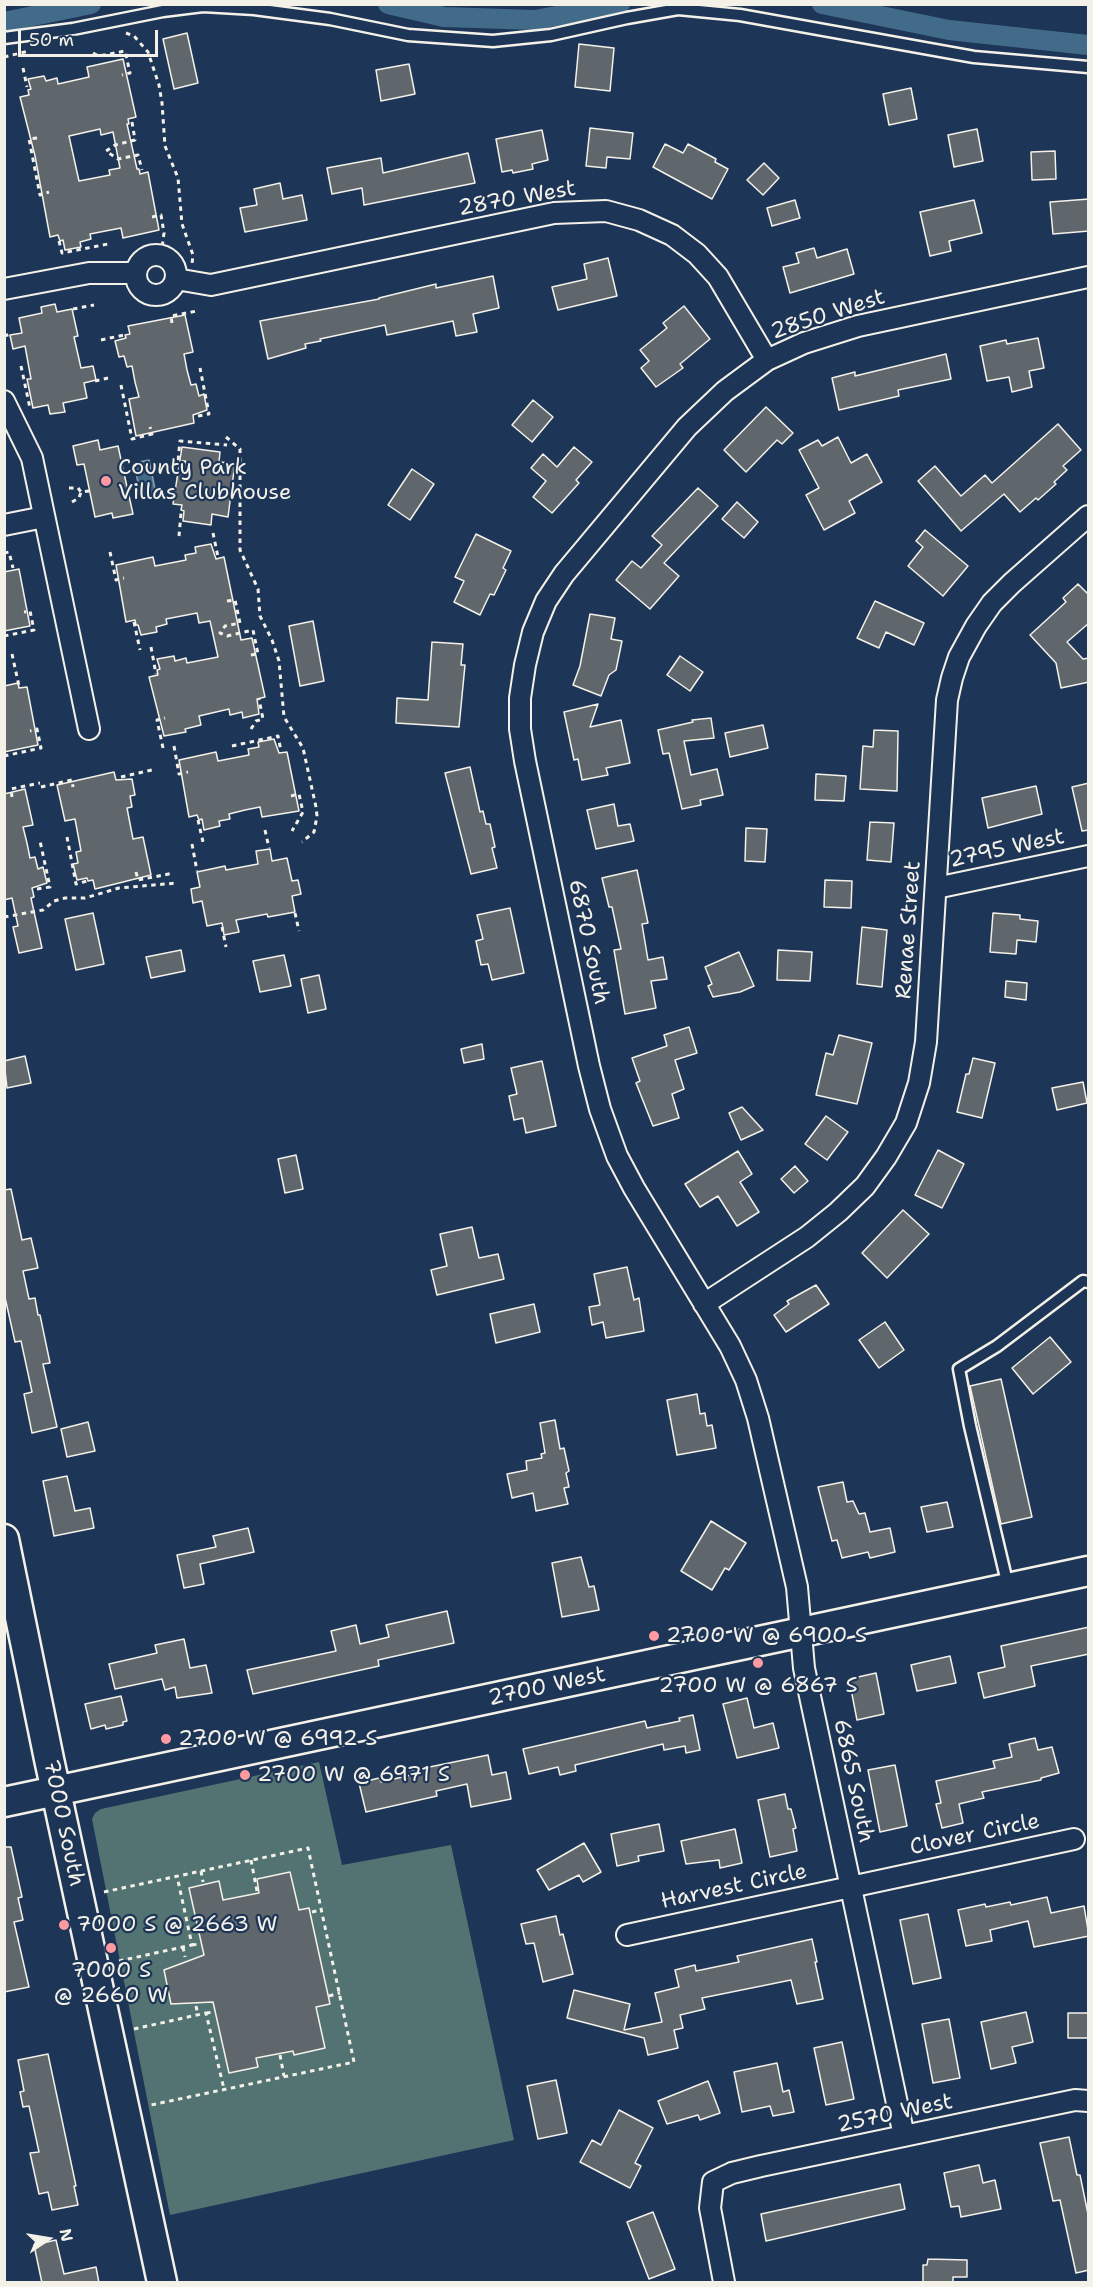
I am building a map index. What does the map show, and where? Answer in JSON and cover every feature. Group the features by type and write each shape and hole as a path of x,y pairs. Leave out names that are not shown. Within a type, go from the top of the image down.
{"main road":[{"name":"7000 South","path":"4,1539 162,2283"},
{"name":"2700 West","path":"4,1802 1089,1571"}],"street":[{"name":"2870 West","path":"183,280 211,285 554,213 606,211 639,220 672,235 697,254 718,277 767,360"},
{"path":"149,256 161,256 173,264 183,280 166,294 152,296 137,284 136,273 143,259 149,256"},
{"path":"4,289 89,273 136,273"},
{"name":"2850 West","path":"564,574 687,427 725,390 767,360 804,343 858,326 1089,277"},
{"path":"4,401 32,458 89,729"},
{"name":"Renae Street","path":"704,1304 807,1237 838,1212 865,1186 906,1123 919,1083 926,1042 947,700 959,657 992,603 1089,516"},
{"path":"4,525 44,517"},
{"name":"6870 South","path":"564,574 546,601 533,632 525,665 520,698 520,729 525,761 600,1109 633,1188 704,1304"},
{"name":"2795 West","path":"936,888 1089,856"},
{"name":"6865 South","path":"704,1304 730,1346 746,1380 758,1418 797,1587 804,1668 904,2136"},
{"name":"Clover Circle","path":"851,1887 1074,1839"},
{"name":"Harvest Circle","path":"627,1935 851,1887"},
{"name":"2570 West","path":"724,2283 710,2208 713,2182 732,2173 1075,2100 1089,2101"}],"lane":[{"path":"4,38 73,29 163,11 202,6 254,9 330,19 408,35 493,42 551,35 678,9 740,15 974,57 1089,67"},
{"path":"1008,1588 959,1369 997,1346 1083,1281 1089,1282"}],"path":[{"path":"123,32 134,36 142,43 148,52 151,68 159,85 165,146 178,178 182,224 193,255 183,280"},
{"path":"4,57 35,50"},
{"path":"93,53 99,56 125,51 130,73 122,75"},
{"path":"24,68 27,87"},
{"path":"132,122 135,140 115,145 106,151 118,159 138,155 142,170"},
{"path":"37,138 29,139 40,195 49,192"},
{"path":"152,217 160,215 164,233 161,256"},
{"path":"59,242 62,254 108,244"},
{"path":"73,309 94,305"},
{"path":"172,323 171,316 197,311"},
{"path":"4,336 11,334"},
{"path":"101,340 124,334"},
{"path":"21,366 30,408 32,407"},
{"path":"198,416 209,414 200,368"},
{"path":"95,381 108,378"},
{"path":"121,385 132,439 152,434 150,427"},
{"path":"226,437 240,449 240,550 258,589 260,616 273,640 279,661 284,717 303,748 316,807 314,832 303,842"},
{"path":"186,462 178,461 180,441 227,446"},
{"path":"69,488 78,488 81,492"},
{"path":"81,492 89,491"},
{"path":"72,502 79,498 81,492"},
{"path":"179,536 181,513"},
{"path":"213,533 218,557"},
{"path":"4,553 9,552 13,568"},
{"path":"110,552 116,580 124,578"},
{"path":"227,601 235,600 240,623 225,626 220,633 227,636 253,630 258,654 250,655"},
{"path":"4,636 34,630 30,611 24,612"},
{"path":"134,622 140,650"},
{"path":"151,647 156,674"},
{"path":"12,654 19,686"},
{"path":"251,729 256,721 263,719 259,699"},
{"path":"163,748 157,720 165,718"},
{"path":"4,756 41,748 37,729 30,731"},
{"path":"232,746 278,736 281,751"},
{"path":"174,746 179,774 188,772"},
{"path":"121,777 152,770"},
{"path":"12,797 11,789 72,780 73,787"},
{"path":"291,796 299,794 303,812 292,831"},
{"path":"198,820 203,842"},
{"path":"265,830 269,848"},
{"path":"67,837 76,884 87,882"},
{"path":"37,889 50,887 40,841"},
{"path":"192,844 197,870"},
{"path":"136,872 138,879 174,873"},
{"path":"4,917 43,910 65,898 85,898 119,888 177,883"},
{"path":"295,913 299,931"},
{"path":"222,927 226,947"},
{"path":"104,1892 308,1848 340,1993 354,2062 151,2105"},
{"path":"251,1860 257,1891"},
{"path":"201,1871 203,1882"},
{"path":"177,1876 192,1945"},
{"path":"312,1912 321,1910"},
{"path":"119,1961 199,1944"},
{"path":"183,1947 185,1957"},
{"path":"329,1996 340,1993"},
{"path":"196,2006 198,2015"},
{"path":"134,2029 214,2012"},
{"path":"206,2013 224,2089"},
{"path":"280,2055 284,2076"}],"green space":[{"path":"319,1762 342,1865 451,1845 514,2140 170,2215 92,1819 101,1809"}],"water":[{"path":"149,460 156,494 141,497 134,463"}],"building":[{"path":"187,33 198,83 174,89 163,39"},
{"path":"579,44 614,48 610,91 575,87"},
{"path":"123,59 136,117 128,119 129,124 127,124 137,169 140,174 148,172 159,230 123,238 121,228 90,234 91,239 80,242 81,247 65,250 63,240 60,241 58,235 50,237 35,156 20,97 29,95 28,90 31,89 28,79 44,76 46,81 57,78 58,84 89,77 87,67","holes":["100,129 101,135 113,132 120,168 109,170 110,175 79,181 69,136"]},
{"path":"409,64 415,94 381,101 376,70"},
{"path":"911,88 917,119 889,125 883,94"},
{"path":"590,128 633,133 630,159 607,157 606,168 586,166"},
{"path":"977,129 983,161 954,167 948,135"},
{"path":"542,130 548,160 532,164 533,169 513,173 512,170 502,172 496,139"},
{"path":"665,144 683,153 688,144 716,159 715,162 728,169 712,199 653,167"},
{"path":"1055,151 1056,179 1032,180 1031,152"},
{"path":"468,153 475,183 364,205 362,188 332,194 327,168 381,158 383,173"},
{"path":"764,163 779,178 763,195 747,180"},
{"path":"280,183 283,199 302,195 307,220 245,232 240,208 257,205 254,189"},
{"path":"1089,199 1089,231 1053,234 1050,202"},
{"path":"795,200 800,218 772,226 767,208"},
{"path":"974,200 982,233 949,241 951,251 930,256 920,212"},
{"path":"814,248 817,258 847,249 854,274 790,293 783,267 799,263 796,253"},
{"path":"608,258 617,296 558,310 552,287 587,279 584,264"},
{"path":"493,276 499,308 473,314 477,332 456,336 453,321 387,335 385,325 320,339 321,341 305,344 306,348 268,359 260,321 379,299 436,284 436,288"},
{"path":"55,304 57,312 72,309 78,336 74,337 81,368 93,366 96,380 84,383 87,398 63,403 65,412 50,414 48,405 33,408 27,379 31,379 25,346 13,349 10,335 22,333 19,318 42,313 41,307"},
{"path":"684,306 710,339 680,364 683,368 656,387 641,368 649,361 640,350 667,328 663,323"},
{"path":"185,315 193,352 184,354 187,370 191,385 196,384 199,396 204,394 207,410 193,415 194,423 136,436 129,399 139,397 132,366 127,367 124,356 119,357 115,341 126,338 125,335 130,334 128,326"},
{"path":"1038,338 1044,368 1029,371 1032,387 1012,392 1009,377 987,381 980,346 1006,340 1007,344"},
{"path":"946,354 951,379 898,390 899,396 839,410 832,378 855,372 855,376"},
{"path":"533,400 553,417 532,442 512,425"},
{"path":"766,407 793,433 782,444 777,440 746,472 724,450"},
{"path":"1058,424 1081,450 1063,466 1067,470 1054,482 1056,484 1020,512 1004,494 961,531 918,481 935,466 961,496 985,475 992,483"},
{"path":"838,437 851,463 867,454 882,482 849,501 855,513 824,530 806,495 819,488 799,450 818,440 822,446"},
{"name":"County Park Villas Clubhouse","path":"98,440 100,450 118,446 133,514 113,518 112,513 95,517 84,464 77,465 73,446"},
{"path":"182,447 220,452 219,462 235,463 228,517 212,514 211,525 183,521 182,505 173,504"},
{"path":"574,447 592,462 576,480 579,483 552,513 533,497 546,481 531,468 543,454 557,467"},
{"path":"412,469 434,484 410,520 388,505"},
{"path":"698,488 718,506 664,563 679,576 650,609 616,580 632,561 641,568 662,545 652,536"},
{"path":"737,502 758,522 744,538 722,519"},
{"path":"925,530 968,566 943,596 908,566 923,547 916,541"},
{"path":"476,534 511,551 503,568 506,570 494,595 490,594 480,615 454,602 464,581 455,577"},
{"path":"211,544 216,559 224,557 241,640 252,638 265,697 257,699 259,714 243,718 242,712 230,715 229,709 199,716 201,725 185,729 186,732 164,736 149,677 158,675 157,670 160,669 157,659 174,656 175,661 186,658 187,663 218,657 210,621 199,623 197,613 166,619 167,624 156,627 157,632 141,635 135,620 126,622 116,565 153,557 155,566 186,560 185,555 196,553 195,547"},
{"path":"19,569 30,626 4,631 4,572"},
{"path":"1078,584 1089,595 1089,623 1067,642 1083,659 1089,658 1089,682 1061,688 1056,663 1030,635 1066,602 1063,598"},
{"path":"875,601 924,623 914,645 886,632 879,648 857,638"},
{"path":"590,614 615,618 611,639 622,641 616,670 609,675 601,696 573,685 580,666"},
{"path":"313,621 324,681 300,686 289,626"},
{"path":"432,642 463,644 461,665 465,665 459,727 396,723 397,698 428,700"},
{"path":"680,656 703,672 690,691 667,675"},
{"path":"18,683 19,688 27,687 38,745 4,752 4,686"},
{"path":"598,704 590,727 621,720 630,763 606,768 608,775 582,780 578,759 574,760 564,712"},
{"path":"711,718 714,738 684,741 691,775 717,769 723,795 700,800 701,805 682,809 669,753 663,754 658,730 693,722 692,720"},
{"path":"763,725 768,748 730,757 725,733"},
{"path":"874,730 898,731 897,791 860,789 863,746 873,747"},
{"path":"274,739 279,753 287,752 299,811 262,817 260,807 245,810 229,814 230,819 219,821 220,826 204,830 202,819 199,820 197,815 189,817 179,760 216,752 218,761 249,755 248,749 259,747 258,742"},
{"path":"470,767 480,812 483,811 486,824 490,824 497,868 471,874 445,773"},
{"path":"114,772 116,780 132,779 135,795 130,796 132,807 127,808 133,839 143,837 151,875 95,889 93,880 88,881 87,878 77,880 73,864 78,863 76,852 81,851 75,819 65,821 57,785"},
{"path":"816,774 846,776 844,801 815,800"},
{"path":"1089,783 1089,830 1082,831 1072,787"},
{"path":"1036,786 1042,814 988,828 982,798"},
{"path":"25,789 33,825 23,827 30,858 35,857 38,869 43,867 47,883 32,888 34,897 31,898 42,948 19,953 13,927 18,926 12,898 4,900 4,794"},
{"path":"614,804 618,826 630,824 634,841 596,849 587,810"},
{"path":"870,822 894,823 891,862 867,860"},
{"path":"746,828 767,829 765,862 745,861"},
{"path":"270,849 272,861 287,858 292,881 298,880 301,894 292,896 295,912 236,920 239,932 224,935 222,923 207,926 202,901 193,903 191,889 200,887 197,872 225,866 226,870 258,864 256,851"},
{"path":"637,870 648,923 642,924 648,960 663,957 667,979 651,981 656,1008 625,1014 614,950 621,949 612,907 609,907 602,878"},
{"path":"825,880 852,881 851,908 824,907"},
{"path":"510,908 524,973 492,980 488,964 481,965 476,941 483,939 477,915"},
{"path":"93,913 104,964 76,970 65,919"},
{"path":"993,913 1020,915 1020,919 1038,921 1036,942 1017,940 1016,954 990,952"},
{"path":"862,927 887,930 882,987 857,984"},
{"path":"181,950 185,971 151,978 146,957"},
{"path":"778,950 812,952 810,981 777,980"},
{"path":"739,952 754,986 740,992 713,997 708,986 712,984 705,967"},
{"path":"284,955 291,986 260,992 253,961"},
{"path":"319,975 326,1009 308,1013 301,979"},
{"path":"1006,981 1027,983 1026,1000 1005,997"},
{"path":"689,1027 697,1053 675,1060 684,1089 672,1094 679,1118 653,1126 636,1083 640,1081 632,1058 667,1046 664,1035"},
{"path":"839,1035 872,1043 857,1104 816,1095 826,1053 833,1055"},
{"path":"482,1044 484,1059 464,1063 461,1049"},
{"path":"25,1056 31,1083 7,1088 4,1061"},
{"path":"973,1058 995,1063 982,1118 957,1112 966,1074 969,1074"},
{"path":"542,1061 556,1126 526,1133 523,1118 514,1120 509,1096 517,1094 511,1068"},
{"path":"1083,1082 1087,1103 1057,1110 1052,1088"},
{"path":"742,1107 763,1130 741,1140 729,1113"},
{"path":"826,1116 848,1132 827,1160 805,1144"},
{"path":"938,1150 964,1164 942,1208 915,1195"},
{"path":"738,1151 752,1174 740,1182 759,1212 737,1226 718,1196 700,1207 685,1184"},
{"path":"296,1155 303,1189 285,1193 278,1159"},
{"path":"795,1166 808,1181 794,1193 781,1179"},
{"path":"11,1189 22,1240 31,1238 38,1268 23,1271 29,1299 35,1298 38,1315 40,1315 50,1363 43,1364 57,1427 32,1433 24,1394 32,1392 21,1341 15,1342 4,1293 4,1190"},
{"path":"903,1210 929,1234 887,1278 862,1253"},
{"path":"472,1227 479,1258 498,1254 504,1279 437,1295 431,1270 447,1266 440,1234"},
{"path":"627,1267 634,1300 639,1298 644,1331 606,1338 603,1322 592,1325 589,1307 600,1305 594,1274"},
{"path":"816,1285 829,1304 786,1332 774,1315 789,1304 787,1301"},
{"path":"534,1304 540,1332 496,1343 490,1314"},
{"path":"885,1322 904,1350 879,1368 859,1340"},
{"path":"1050,1337 1071,1362 1033,1394 1012,1368"},
{"path":"1001,1379 1032,1517 1001,1524 970,1386"},
{"path":"697,1394 700,1414 705,1413 707,1426 712,1425 716,1448 677,1455 667,1400"},
{"path":"555,1420 560,1449 564,1448 569,1471 566,1473 569,1487 564,1488 568,1504 536,1511 533,1493 512,1498 507,1474 527,1470 526,1461 542,1458 541,1454 545,1453 540,1423"},
{"path":"88,1422 95,1451 67,1457 61,1429"},
{"path":"67,1476 75,1511 90,1508 94,1528 54,1536 43,1481"},
{"path":"843,1482 847,1502 853,1501 859,1514 865,1513 870,1532 890,1528 895,1552 870,1558 868,1552 842,1558 837,1540 832,1541 818,1487"},
{"path":"947,1502 953,1527 927,1532 921,1507"},
{"path":"711,1521 746,1543 729,1570 725,1568 712,1590 681,1571"},
{"path":"248,1528 254,1552 200,1564 204,1584 184,1588 177,1555 216,1547 213,1536"},
{"path":"581,1557 589,1587 594,1586 599,1610 562,1617 552,1563"},
{"path":"447,1611 454,1643 378,1660 379,1666 253,1694 247,1670 336,1651 331,1631 356,1625 360,1644 389,1637 386,1625"},
{"path":"1089,1627 1089,1654 1031,1666 1035,1686 984,1698 978,1673 1005,1667 1001,1646"},
{"path":"184,1639 190,1668 206,1665 212,1693 177,1698 175,1687 165,1690 162,1679 115,1689 109,1664 157,1653 155,1645"},
{"path":"950,1656 956,1683 917,1691 911,1665"},
{"path":"876,1673 884,1714 857,1720 849,1679"},
{"path":"121,1696 127,1721 123,1722 123,1725 106,1729 105,1725 91,1729 85,1704"},
{"path":"747,1698 754,1728 773,1723 779,1748 737,1758 723,1704"},
{"path":"693,1715 700,1750 686,1753 685,1746 664,1750 663,1744 575,1765 576,1771 560,1775 558,1767 529,1774 523,1749 645,1721 647,1728 680,1721 679,1718"},
{"path":"1035,1738 1038,1750 1052,1747 1059,1773 1041,1778 1041,1780 982,1792 984,1798 959,1804 963,1823 942,1828 936,1804 941,1803 936,1781 995,1768 993,1761 1012,1757 1009,1744"},
{"path":"488,1755 492,1775 506,1772 511,1799 471,1807 467,1784 436,1791 437,1796 366,1812 359,1783 379,1778 381,1782 411,1775 410,1771"},
{"path":"895,1765 907,1826 880,1832 868,1770"},
{"path":"785,1794 796,1828 793,1829 797,1851 770,1857 758,1800"},
{"path":"659,1824 664,1851 638,1856 639,1861 617,1866 611,1834"},
{"path":"735,1829 742,1863 720,1868 719,1860 686,1864 681,1841"},
{"path":"584,1843 601,1872 583,1882 579,1875 549,1890 537,1870"},
{"path":"4,1847 11,1847 22,1897 18,1898 23,1920 14,1922 29,1987 4,1992"},
{"path":"290,1872 299,1910 309,1908 330,2004 316,2007 325,2048 294,2055 293,2051 256,2058 258,2067 229,2073 213,2002 171,2004 164,1970 204,1955 189,1888 219,1881 223,1900 259,1893 257,1879"},
{"path":"1047,1897 1051,1913 1084,1906 1089,1936 1034,1947 1028,1921 990,1930 992,1941 966,1946 958,1910 985,1904 986,1907 1010,1902 1011,1905"},
{"path":"928,1914 941,1978 913,1984 900,1920"},
{"path":"556,1916 573,1974 543,1982 534,1943 526,1944 521,1924"},
{"path":"812,1939 823,1999 797,2004 791,1980 702,1998 705,2009 680,2015 683,2028 674,2030 678,2048 648,2055 644,2038 567,2018 574,1990 630,2004 624,2030 662,2022 655,1993 679,1987 675,1970 695,1965 696,1971 739,1962 737,1956"},
{"path":"1026,2012 1033,2042 1012,2047 1016,2063 991,2069 981,2022"},
{"path":"1068,2013 1089,2013 1089,2038 1068,2038"},
{"path":"949,2019 960,2078 933,2083 922,2024"},
{"path":"842,2042 854,2099 826,2105 814,2048"},
{"path":"48,2054 78,2205 52,2210 48,2192 39,2194 30,2153 39,2152 29,2106 23,2107 20,2092 24,2091 18,2060"},
{"path":"777,2063 783,2092 789,2090 794,2112 773,2116 770,2106 742,2112 734,2072"},
{"path":"556,2080 567,2133 538,2139 527,2086"},
{"path":"708,2081 720,2113 700,2120 698,2115 667,2124 658,2101"},
{"path":"619,2110 653,2128 635,2163 641,2166 630,2188 580,2162 592,2140 601,2145"},
{"path":"1069,2137 1089,2219 1089,2270 1076,2273 1060,2200 1053,2201 1040,2143"},
{"path":"979,2165 983,2183 995,2180 1001,2209 961,2217 959,2206 951,2207 944,2173"},
{"path":"900,2184 905,2209 766,2241 761,2214"},
{"path":"653,2212 675,2269 649,2279 627,2222"},
{"path":"56,2240 64,2274 96,2267 99,2283 42,2283 34,2245"},
{"path":"928,2259 967,2260 967,2277 953,2277 953,2283 923,2283 923,2265 927,2265"}],"waterway":[{"path":"4,22 91,4"},
{"path":"388,4 444,17 535,20 620,4"},
{"path":"822,4 949,30 1088,45"}],"place":[{"name":"County Park Villas Clubhouse","path":"106,481"},
{"name":"2700 W @ 6900 S","path":"654,1636"},
{"name":"2700 W @ 6867 S","path":"758,1663"},
{"name":"2700 W @ 6992 S","path":"166,1739"},
{"name":"2700 W @ 6971 S","path":"245,1775"},
{"name":"7000 S @ 2663 W","path":"64,1925"},
{"name":"7000 S @ 2660 W","path":"111,1948"}]}
